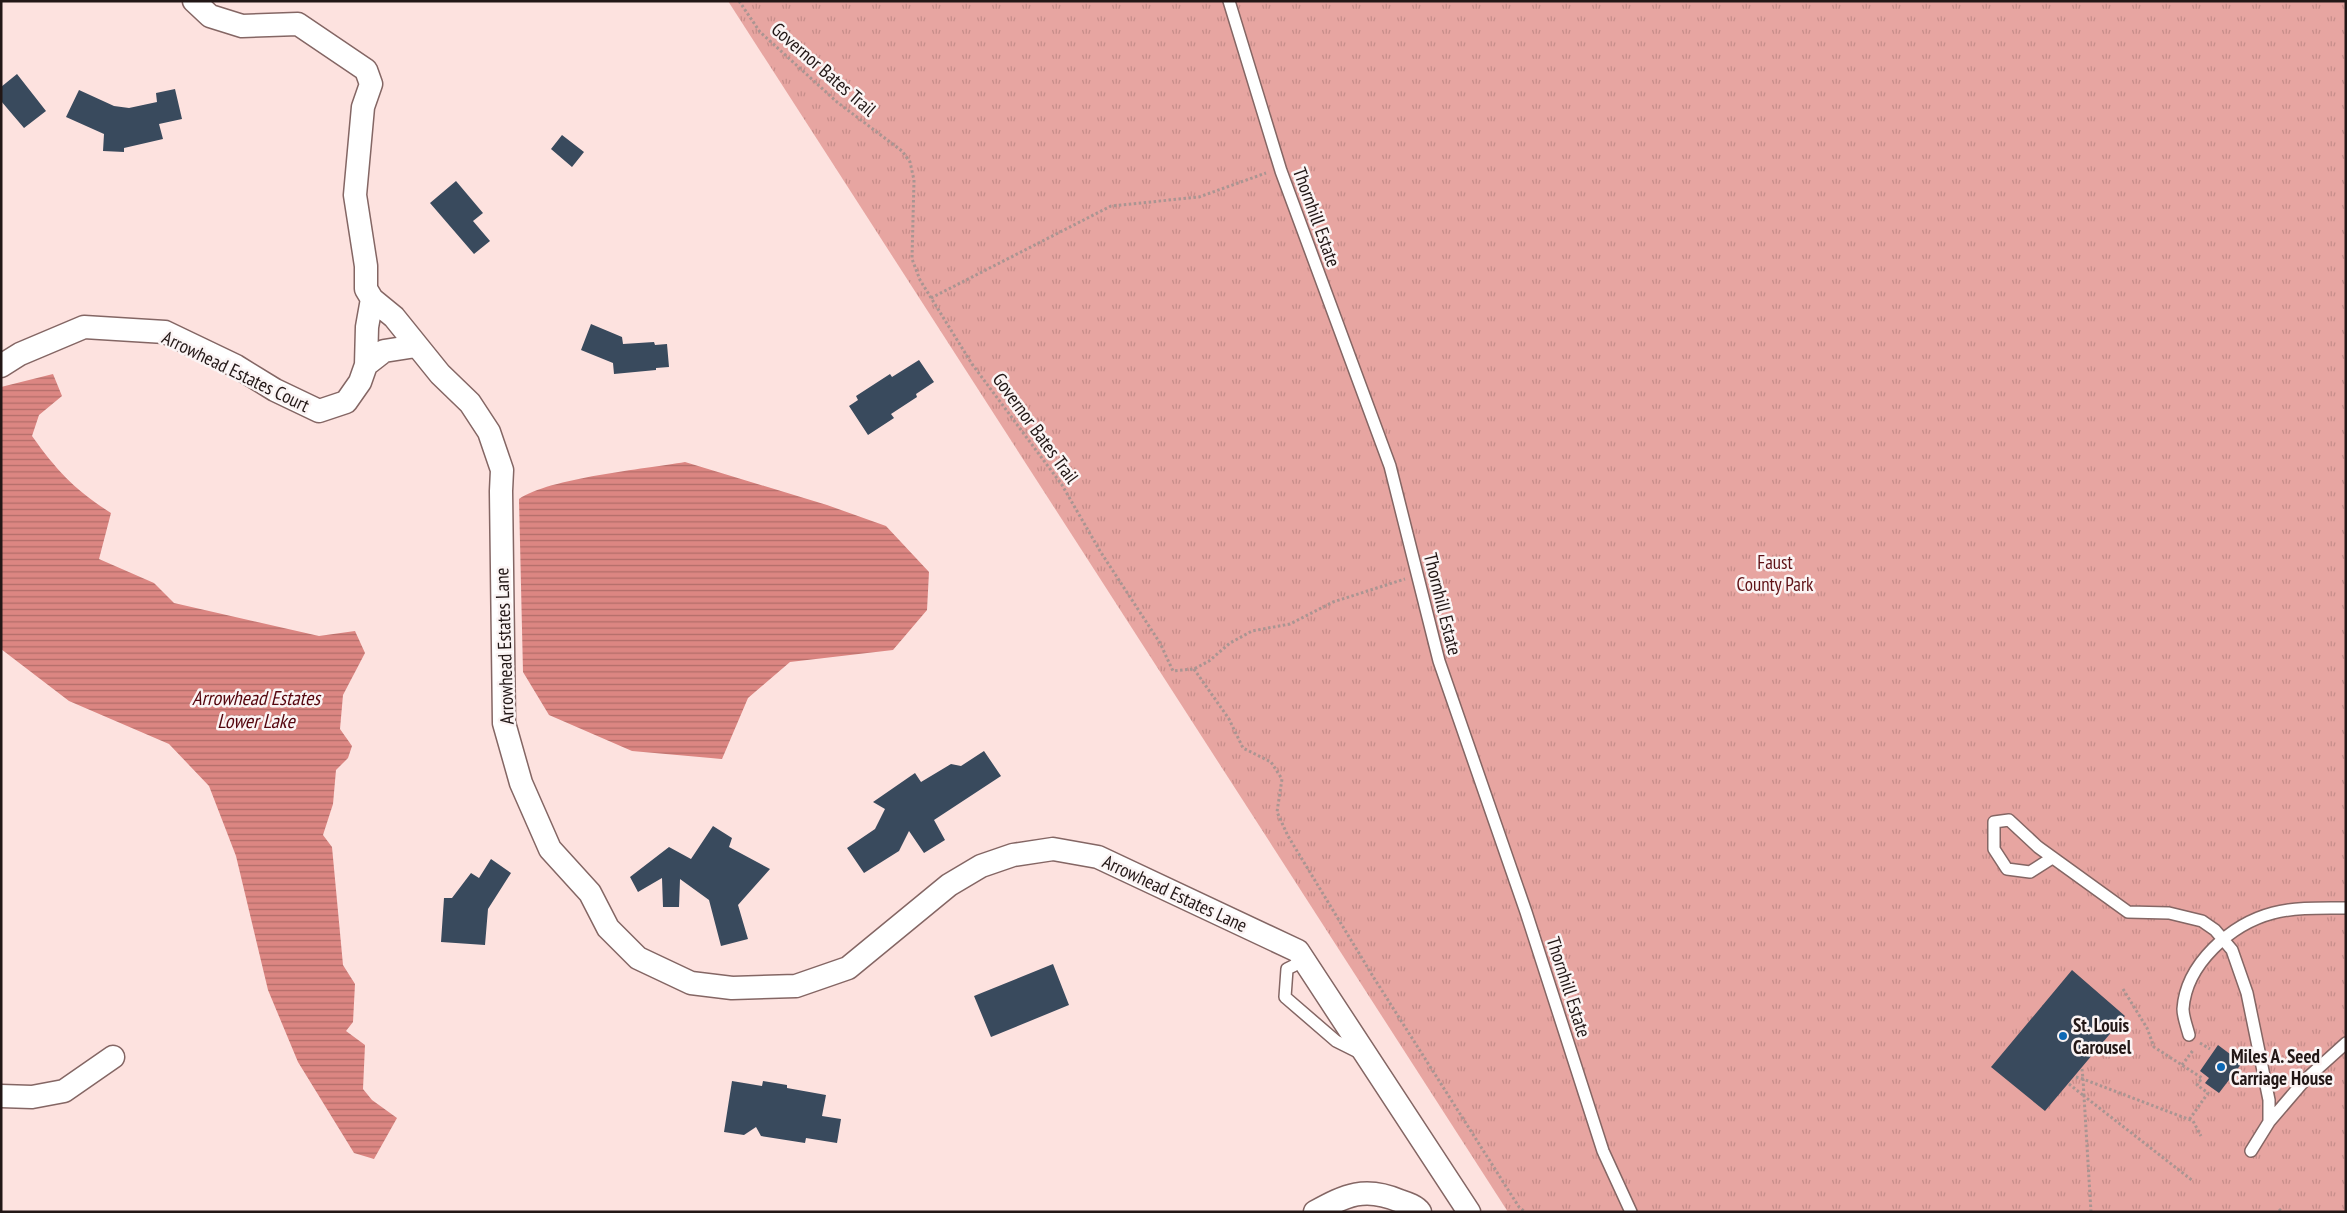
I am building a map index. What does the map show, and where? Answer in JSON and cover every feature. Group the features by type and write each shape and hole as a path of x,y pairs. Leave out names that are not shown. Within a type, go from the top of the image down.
{"street":[{"path":"194,1 210,16 242,26 298,24 366,70 370,84 363,107 354,195 366,266 366,289 372,298"},
{"name":"Arrowhead Estates Lane","path":"372,298 394,317 416,346 470,403 489,432 502,470 504,723 521,782 550,849 590,894 608,928 638,958 691,983 732,988 796,986 848,968 885,940 929,901 980,866 1013,855 1053,849 1098,857 1298,951 1469,1212"},
{"name":"Arrowhead Estates Court","path":"1,366 20,354 84,327 164,332 236,366 275,390 319,411 346,402 360,382 366,365 367,327 372,298"},
{"path":"366,365 384,351 416,346"},
{"path":"1,1096 32,1097 64,1091 113,1057"},
{"path":"1315,1212 1348,1194 1373,1192 1418,1208 1420,1212"}],"lane":[{"name":"Thornhill Estate","path":"1229,1 1280,168 1390,466 1439,661 1526,912 1603,1151 1632,1212"},
{"path":"2052,858 2030,872 2007,869 1994,849 1994,822 2009,820 2052,858 2128,912 2170,913 2202,921 2215,930 2224,940 2232,950 2247,992 2269,1100 2269,1122"},
{"path":"2189,1035 2183,1010 2188,983 2200,962 2224,940 2243,926 2273,913 2346,908"},
{"path":"1307,965 1297,964 1287,969 1285,997 1336,1041 1369,1057"},
{"path":"2251,1151 2269,1122 2305,1080 2346,1043"}],"path":[{"name":"Governor Bates Trail","path":"739,1 760,32 837,102 902,150 910,162 914,180 912,259 920,280 972,364 1062,485 1100,551 1160,643 1173,671 1194,669"},
{"path":"931,298 1111,206 1199,197 1280,168"},
{"path":"1417,575 1333,602 1290,624 1252,631 1230,643 1209,661 1194,669 1229,719 1244,748 1271,762 1282,779 1277,812 1288,836 1374,978 1519,1207 1525,1212"},
{"path":"2123,989 2143,1020 2154,1047 2202,1078 2196,1085 2208,1093 2189,1120"},
{"path":"2182,1065 2199,1042"},
{"path":"2082,1069 2090,1212"},
{"path":"2076,1077 2193,1121 2200,1136"},
{"path":"2069,1084 2193,1181"}],"green space":[{"name":"Faust County Park","path":"728,1 2346,1 2346,1212 1508,1212"}],"water":[{"name":"Arrowhead Estates Lower Lake","path":"53,374 62,396 39,415 32,436 67,479 111,513 99,559 154,583 174,603 319,636 355,631 365,653 343,695 340,729 352,746 348,758 336,770 333,804 323,835 332,847 343,965 355,984 353,1022 346,1031 365,1045 363,1089 372,1100 397,1118 374,1159 354,1153 298,1062 268,990 236,856 209,786 169,744 69,701 1,649 1,387"},
{"path":"685,462 827,505 886,526 929,572 927,610 893,650 790,662 748,698 722,759 632,751 549,715 523,672 519,499 552,485 574,480"}],"building":[{"path":"17,74 46,111 24,128 1,101 1,87"},
{"path":"175,89 182,119 159,124 163,139 124,148 124,152 103,151 104,134 66,117 79,90 114,106 129,108 157,102 156,93"},
{"path":"562,135 584,152 572,167 551,149"},
{"path":"456,181 483,213 473,221 490,241 474,254 430,203"},
{"path":"591,324 622,337 623,344 654,342 655,345 667,344 669,367 614,374 613,363 581,350"},
{"path":"919,360 934,382 916,394 917,397 891,414 894,418 868,435 849,406 858,400 856,396 890,374 892,377"},
{"path":"984,751 1001,776 934,820 945,840 924,853 909,831 899,851 864,873 847,848 875,829 885,809 873,802 915,773 921,782 951,764 961,766"},
{"path":"713,826 732,838 729,847 770,869 738,905 748,939 721,946 709,900 680,879 679,907 663,907 662,878 638,892 630,877 669,847 691,859"},
{"path":"491,859 511,873 488,909 485,945 441,942 444,898 452,898 471,873 479,878"},
{"path":"1053,964 1069,1005 991,1037 974,996"},
{"name":"St. Louis Carousel","path":"2072,970 2125,1016 2045,1111 1991,1067"},
{"name":"Miles A. Seed Carriage House","path":"2218,1045 2242,1063 2219,1093 2205,1083 2209,1078 2200,1071"},
{"path":"732,1081 762,1086 763,1081 787,1085 787,1088 826,1095 822,1116 841,1119 837,1143 806,1138 805,1143 761,1136 756,1127 744,1135 724,1132"}],"place":[{"name":"St. Louis Carousel","path":"2063,1036"},
{"name":"Miles A. Seed Carriage House","path":"2221,1067"}]}
